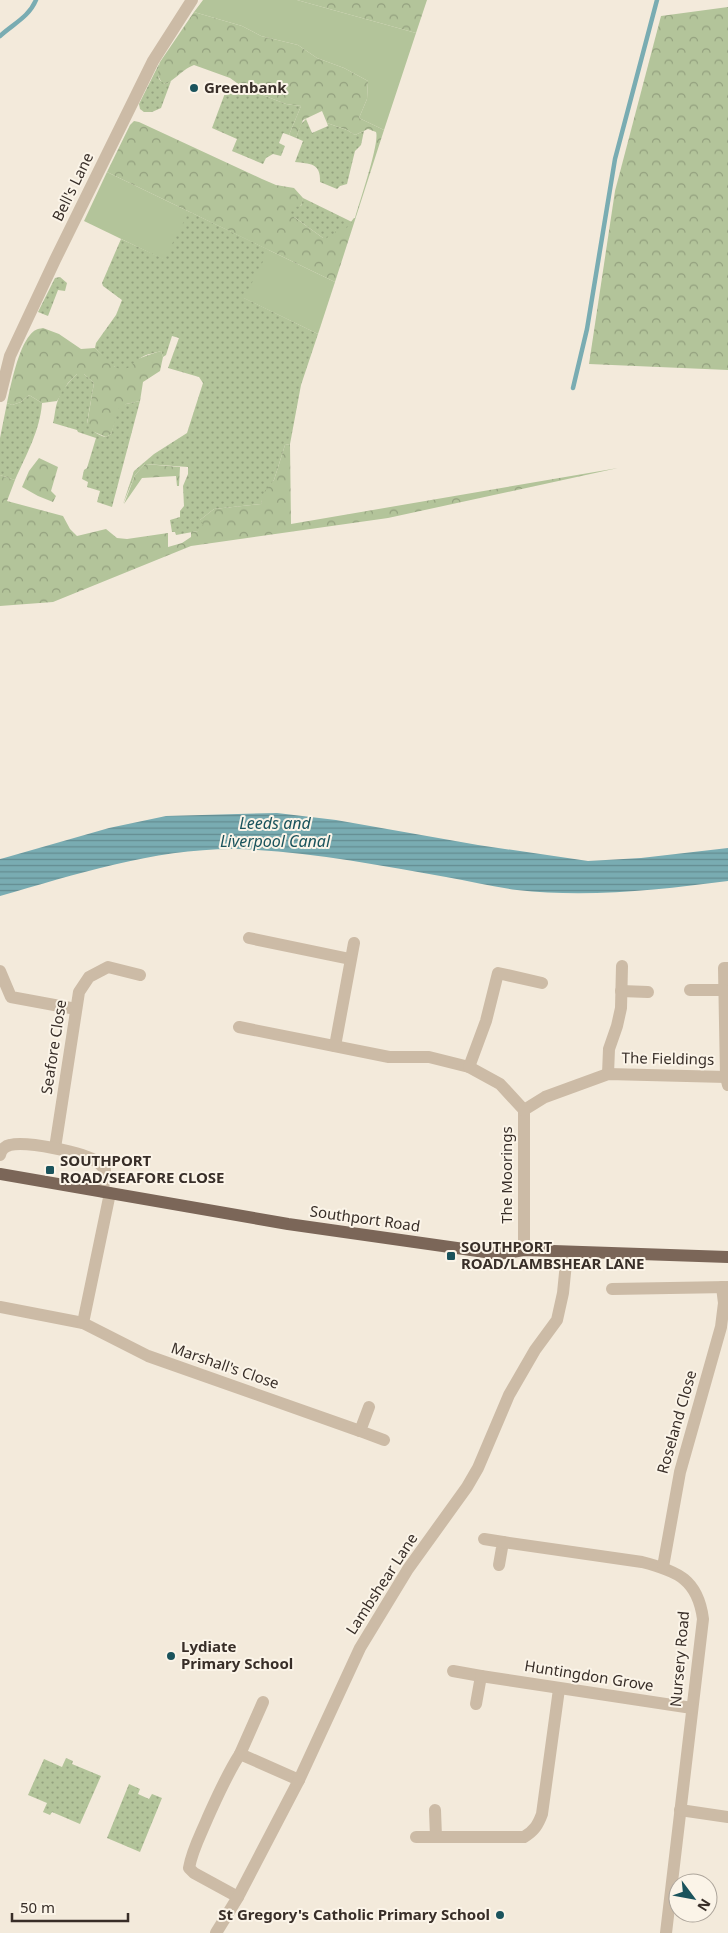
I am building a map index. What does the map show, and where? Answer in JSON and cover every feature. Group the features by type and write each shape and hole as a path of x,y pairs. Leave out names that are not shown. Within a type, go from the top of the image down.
{"main road":[{"name":"Southport Road","path":"0,1174 288,1224 499,1254 524,1250 567,1253 728,1257"}],"street":[{"name":"Bell's Lane","path":"0,396 10,356 59,251 153,61 192,0"},
{"path":"249,938 350,959"},
{"path":"335,1046 354,942"},
{"name":"The Fieldings","path":"608,1074 609,1049 621,1008 622,966"},
{"name":"Seafore Close","path":"55,1148 79,992 89,977 108,967 140,975"},
{"name":"The Fieldings","path":"524,1110 545,1097 608,1074 727,1080 724,968 728,968"},
{"path":"0,970 11,997 76,1009"},
{"path":"469,1067 486,1021 498,973 542,983"},
{"path":"690,990 724,990"},
{"path":"621,991 648,992"},
{"name":"The Moorings","path":"240,1026 390,1057 429,1057 469,1067 500,1084 524,1110 524,1250"},
{"path":"0,1155 4,1148 13,1144 55,1148 91,1158 105,1170 107,1192 82,1324"},
{"name":"Lambshear Lane","path":"216,1933 238,1897 299,1780 360,1648 408,1569 468,1487 513,1388 557,1320 563,1293 567,1253"},
{"path":"612,1289 725,1287"},
{"name":"Roseland Close","path":"663,1567 678,1480 721,1328 725,1287"},
{"name":"Marshall's Close","path":"0,1308 82,1324 148,1356 384,1440"},
{"path":"360,1431 369,1407"},
{"name":"Nursery Road","path":"484,1539 642,1562 663,1567 676,1573 688,1582 697,1593 703,1619 666,1933"},
{"path":"499,1564 503,1542"},
{"name":"Huntingdon Grove","path":"453,1671 559,1689 692,1708"},
{"path":"476,1704 481,1676"},
{"path":"416,1837 524,1837 532,1832 539,1824 542,1814 559,1689"},
{"path":"238,1897 194,1873 189,1868 191,1858 222,1787 240,1754 262,1702"},
{"path":"240,1754 299,1780"},
{"path":"435,1810 436,1837"},
{"path":"680,1810 728,1817"}],"green space":[{"path":"203,0 297,0 416,33 384,130 359,118 367,99 368,81 344,68 317,58 298,45 261,36 242,26 194,12"},
{"path":"297,0 427,0 416,33"},
{"path":"728,7 728,370 589,364 615,191 661,16"},
{"path":"194,12 242,26 261,36 298,45 317,58 344,68 368,81 367,99 359,118 384,130 335,282 107,172 130,125 134,121 276,185 294,188 303,198 303,201 294,217 323,238 336,230 346,228 355,218 375,148 376,132 368,129 355,135 327,123 322,111 303,120 296,138 289,135 301,106 286,104 244,88 230,78 194,65 166,84 162,83 157,74 160,62"},
{"path":"160,62 158,75 160,80 166,84 171,81 161,108 152,112 144,112 140,109 139,104"},
{"path":"228,85 243,91 244,88 286,104 301,106 289,135 283,133 279,143 285,146 281,156 273,154 266,158 263,164 232,151 237,139 212,128"},
{"path":"306,119 312,133 328,126 327,123 355,135 364,131 361,145 355,151 347,184 337,189 320,182 320,175 316,167 295,162 303,141 296,138 301,124"},
{"path":"107,172 335,282 318,334 84,221"},
{"path":"303,198 352,222 344,231 336,230 334,235 326,239 323,238 290,214 290,210 293,207 301,206"},
{"path":"189,212 269,250 244,298 318,334 301,385 290,444 285,445 274,480 264,492 261,504 214,509 200,520 203,524 198,531 176,535 175,532 172,532 170,520 180,517 180,511 184,506 183,486 188,474 188,467 145,464 135,475 123,504 134,471 154,454 187,433 203,383 199,377 168,368 179,338 172,336 166,355 163,357 161,351 149,354 130,367 123,369 119,369 109,363 95,348 96,343 116,315 122,300 103,286 102,283 121,239 164,259"},
{"path":"60,277 67,283 65,291 58,290 48,316 38,312 55,278"},
{"path":"43,328 59,334 81,349 95,348 115,367 161,351 163,357 160,371 143,382 140,401 126,404 111,434 106,437 92,431 87,424 94,383 84,374 77,374 68,383 57,401 42,403 29,395 21,402 12,405 7,403 22,349 31,333"},
{"path":"77,374 84,374 94,383 87,423 100,435 106,437 111,434 118,409 126,404 140,401 112,507 97,502 100,491 87,487 88,482 82,479 96,438 53,423 59,396"},
{"path":"29,395 42,403 41,413 32,443 15,480 0,475 0,438 7,403 12,405 21,402"},
{"path":"290,444 291,524 618,468 388,518 191,546 53,602 0,606 0,475 15,480 7,501 63,516 70,529 77,536 106,529 117,538 127,539 168,533 168,547 182,543 191,537 191,532 198,531 200,520 214,509 261,504 263,491 274,480 285,445"},
{"path":"39,458 58,467 51,491 56,496 53,502 22,487 29,471"},
{"path":"145,464 180,467 179,486 177,486 176,476 142,478 124,504 135,475"},
{"path":"66,1758 73,1761 72,1764 101,1776 80,1824 52,1812 50,1815 43,1812 47,1803 28,1795 44,1759 62,1767"},
{"path":"129,1784 140,1789 138,1794 149,1799 152,1794 162,1798 140,1852 107,1838"}],"water":[{"name":"Leeds and Liverpool Canal","path":"277,813 336,820 478,845 588,861 641,858 728,848 728,881 623,892 543,892 508,889 342,859 237,849 177,853 147,858 87,871 0,896 0,859 109,828 166,816"}],"waterway":[{"path":"0,36 25,16 36,0"},
{"path":"573,388 587,329 615,159 657,0"}],"place":[{"name":"Greenbank","path":"194,88"},
{"name":"SOUTHPORT ROAD/SEAFORE CLOSE","path":"50,1170"},
{"name":"SOUTHPORT ROAD/LAMBSHEAR LANE","path":"451,1256"},
{"name":"Lydiate Primary School","path":"171,1656"},
{"name":"St Gregory's Catholic Primary School","path":"500,1915"}]}
